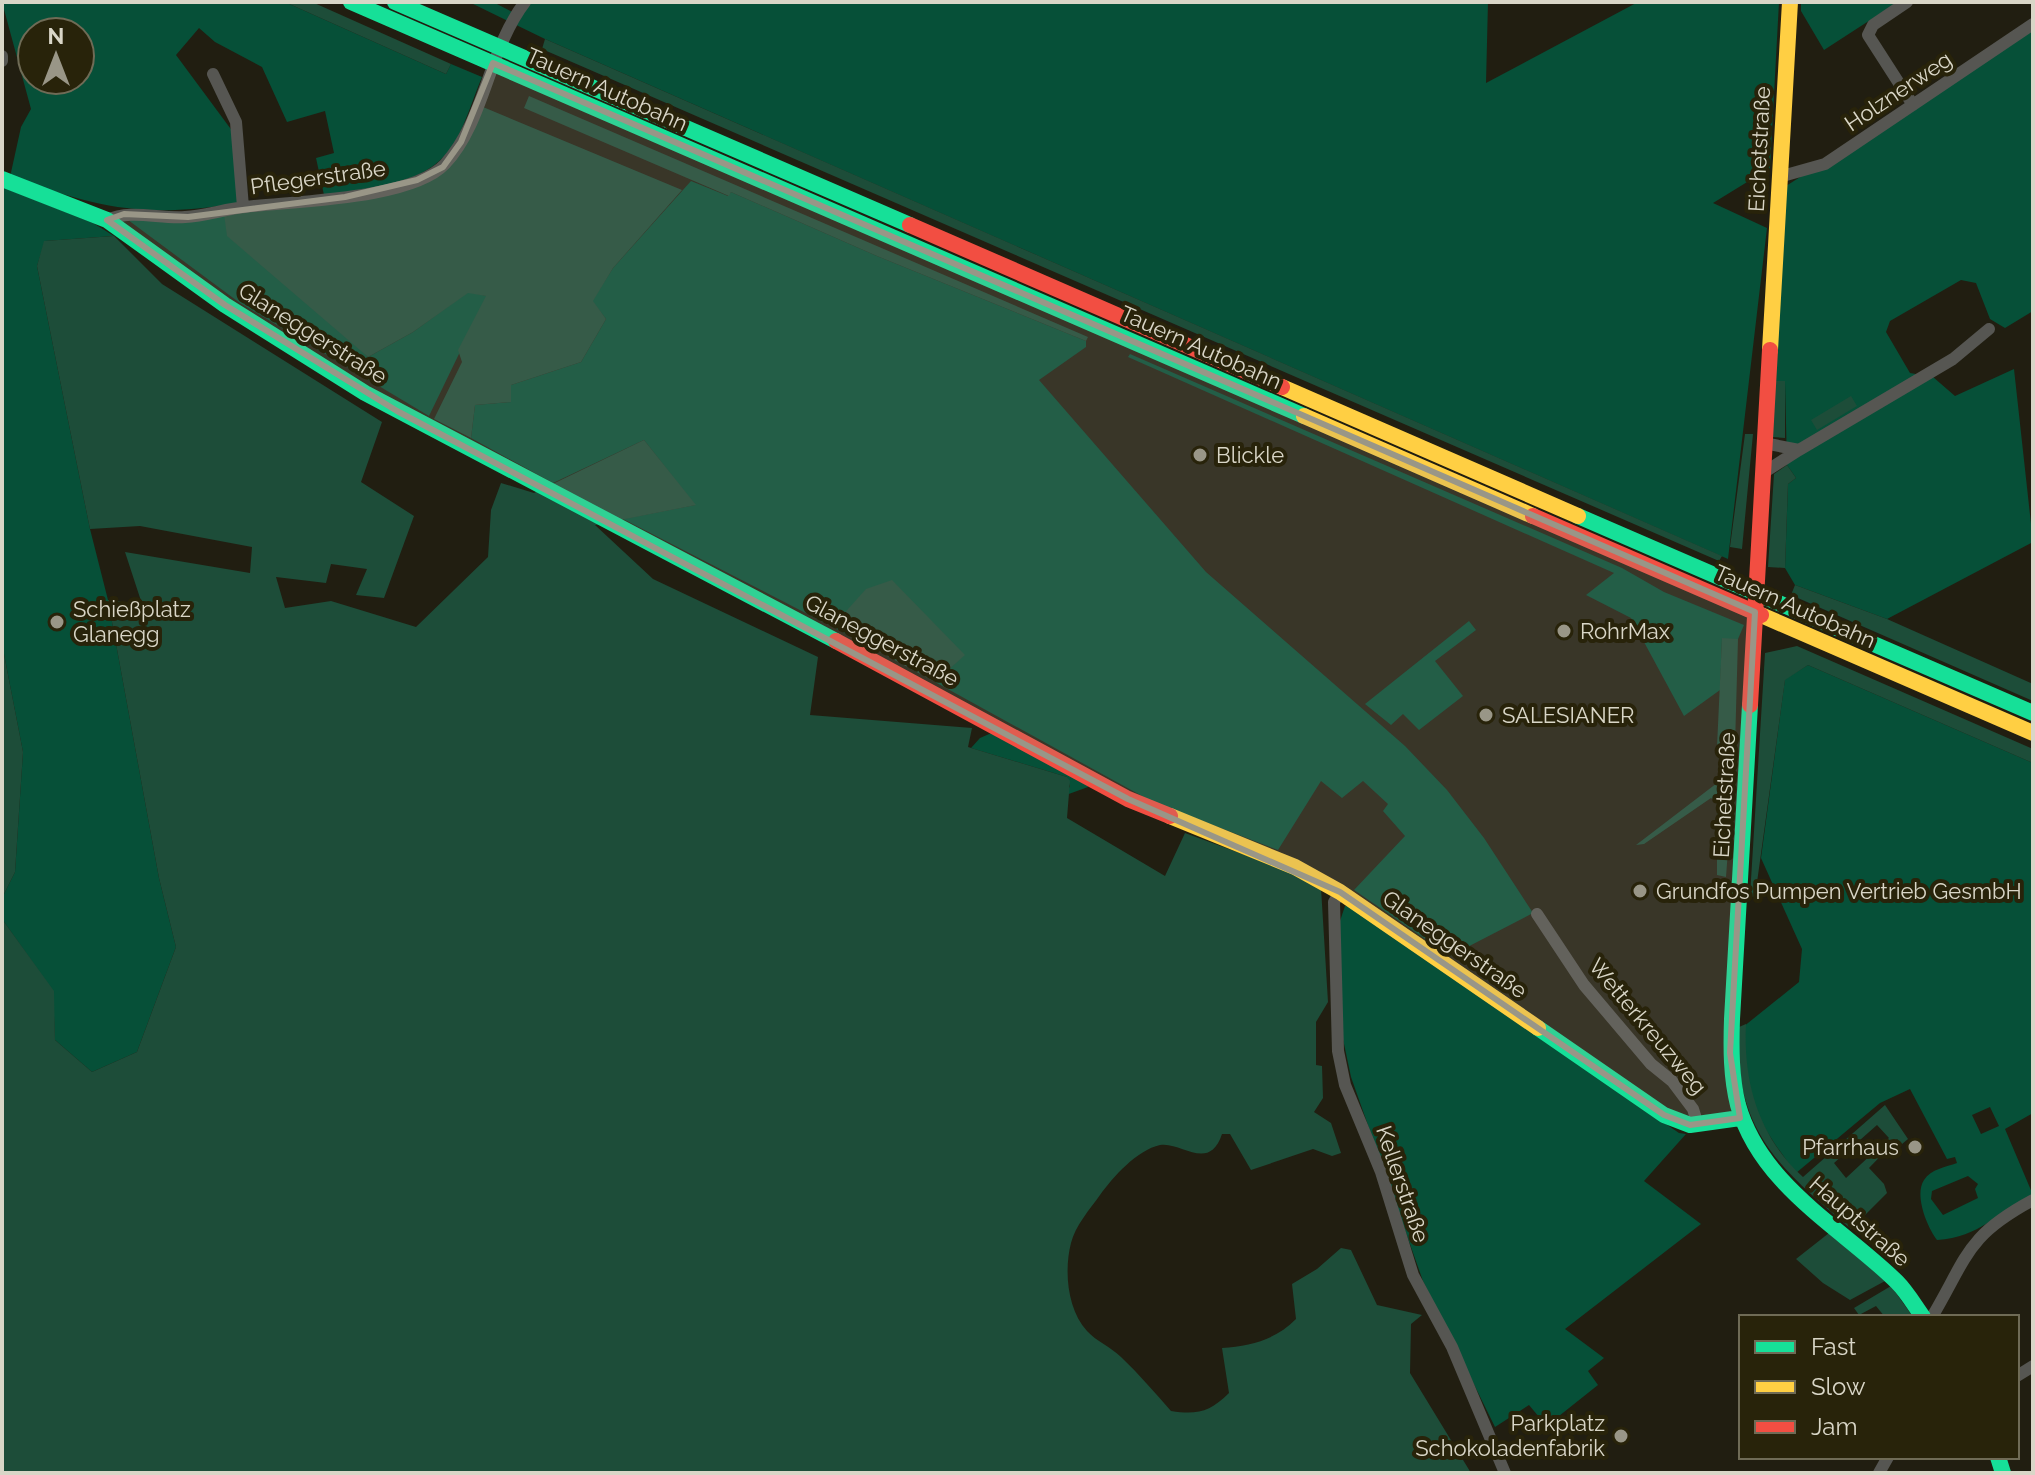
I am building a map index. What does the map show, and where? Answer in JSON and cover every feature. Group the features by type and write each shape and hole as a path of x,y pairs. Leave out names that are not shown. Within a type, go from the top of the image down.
{"main road":[{"name":"Tauern Autobahn","path":"351,2 512,62 2033,713"},
{"name":"Tauern Autobahn","path":"395,2 481,49"},
{"name":"Eichetstraße","path":"1740,1118 1731,1084 1730,1053 1790,2"},
{"name":"Tauern Autobahn","path":"512,62 2033,733"},
{"name":"Glaneggerstraße","path":"2,179 107,220 225,305 397,411 987,720 1137,804 1295,867 1340,892 1664,1115 1682,1124 1698,1125 1740,1118"},
{"name":"Hauptstraße","path":"1740,1118 1752,1143 1781,1181 1899,1284 1922,1315"}],"street":[{"name":"Pflegerstraße","path":"107,220 124,214 188,217 243,207 380,191 417,180 443,167 461,142 505,32 525,2"},
{"path":"1907,2 1873,25 1868,35 1913,105"},
{"name":"Holznerweg","path":"1779,177 1825,164 2033,24"},
{"path":"213,74 236,122 243,207"},
{"path":"1763,473 1953,359 1989,329"},
{"path":"1764,443 1799,450"},
{"name":"Kellerstraße","path":"1340,892 1334,902 1334,932 1338,1051 1345,1085 1381,1172 1413,1275 1452,1347 1505,1473"},
{"name":"Wetterkreuzweg","path":"1537,914 1584,985 1651,1064 1672,1081 1693,1109 1698,1125"},
{"path":"1933,1315 1975,1240 2006,1215 2033,1200"}],"highlighted area":[{"path":"493,63 1755,612 1730,1053 1740,1118 1690,1125 1664,1115 1340,892 1128,799 397,411 225,305 107,220 124,214 188,217 345,197 417,180 443,167 461,142"}],"green space":[{"path":"2,2 285,2 446,74 451,64 482,77 456,140 432,167 416,176 380,187 324,195 316,158 334,153 325,111 287,122 262,67 215,42 199,28 176,55 233,132 239,203 205,208 123,208 10,177 21,127 31,109 27,96 96,96 96,16 16,16 16,54"},
{"path":"285,2 312,2 451,64 446,74"},
{"path":"469,2 493,2 520,16 531,2 1488,2 1486,83 1638,2 1779,2 1770,168 1713,203 1767,228 1728,559 545,39"},
{"path":"1801,2 1898,2 1824,50 1801,11"},
{"path":"2033,29 2033,311 2005,328 1990,319 1976,283 1961,280 1890,321 1886,332 1910,373 1933,377 1955,396 2014,369 2033,542 1887,619 1795,585 1785,568 1788,484 1796,478 1787,465 1785,382 1775,381 1786,186"},
{"path":"545,39 1722,556 1719,561 542,49"},
{"path":"529,96 1088,337 1086,341 877,256 731,192 729,196 524,108"},
{"path":"483,107 682,190 613,268 593,301 606,319 581,362 511,385 511,402 475,405 471,438 434,419 462,362 458,350 486,296 468,293 413,332 368,357 227,236 224,214 432,178"},
{"path":"691,181 728,196 731,192 877,256 1086,341 1086,347 1039,380 1206,572 1405,746 1447,790 1484,838 1533,913 1450,956 1354,890 1405,836 1383,811 1388,804 1363,781 1342,798 1321,781 1278,850 1153,802 935,682 964,655 840,617 856,639 623,519 695,505 644,440 553,483 471,438 475,405 511,402 511,385 581,362 606,319 592,301 613,268"},
{"name":"Schießplatz Glanegg","path":"2,187 93,223 114,236 45,241 37,266 90,529 108,600 159,878 176,947 137,1052 92,1072 55,1040 53,991 2,919 2,898 15,872 23,752 2,644"},
{"path":"224,214 368,357 413,332 468,292 487,296 429,416 240,303 128,220"},
{"path":"114,236 162,284 382,422 361,482 414,516 384,598 356,595 367,569 331,564 326,583 276,577 285,608 331,601 416,627 488,557 491,510 501,483 534,493 644,440 696,505 595,525 653,579 818,657 810,715 972,728 968,747 1067,777 1070,781 1067,818 1165,876 1185,833 1292,872 1321,888 1328,1002 1316,1022 1316,1065 1322,1066 1323,1098 1314,1112 1331,1123 1341,1153 1332,1156 1313,1149 1251,1170 1230,1134 1222,1134 1210,1152 1202,1154 1168,1145 1143,1152 1112,1180 1076,1230 1068,1265 1071,1301 1087,1331 1121,1357 1171,1411 1196,1412 1216,1404 1229,1393 1222,1348 1262,1341 1288,1326 1296,1319 1292,1284 1317,1269 1341,1248 1351,1250 1377,1305 1422,1315 1411,1324 1410,1373 1471,1473 2,1473 2,919 54,991 55,1040 92,1072 137,1052 176,947 159,878 108,600 142,604 125,552 250,573 252,547 140,526 90,529 37,266 44,241"},
{"path":"1130,354 1622,568 1664,592 1744,625 1738,639 1722,639 1720,690 1684,716 1631,618 1586,595 1614,573 1128,357"},
{"path":"1775,381 1785,381 1785,438 1772,437"},
{"path":"1851,396 1857,406 1817,430 1811,420"},
{"path":"1745,434 1753,434 1742,549 1730,547"},
{"path":"1787,465 1796,478 1788,484 1785,568 1768,567 1774,474"},
{"path":"892,580 965,655 935,682 856,639 840,618 866,589"},
{"path":"1795,585 1887,619 2033,684 2033,701 1791,595"},
{"path":"1469,621 1476,630 1435,661 1463,696 1419,730 1403,714 1391,725 1365,704"},
{"path":"1722,638 1738,639 1735,746 1726,752 1717,747"},
{"path":"2,644 23,752 15,872 2,898"},
{"path":"1797,646 2033,749 2033,763 1808,665 1785,680 1755,897 1750,896 1765,653"},
{"path":"1808,665 2033,763 2033,1113 2005,1129 2033,1195 1965,1234 1937,1240 1929,1227 1921,1202 1921,1186 1927,1176 1957,1163 1955,1157 1947,1159 1910,1089 1880,1103 1796,1173 1761,1121 1754,1105 1745,1071 1743,1027 1799,982 1802,949 1761,858 1785,679","holes":["1990,1107 1999,1126 1981,1134 1972,1115","1968,1176 1978,1184 1975,1189 1978,1198 1943,1215 1931,1199 1932,1191"]},
{"path":"996,731 1088,782 1088,787 1066,795 1070,786 1067,777 971,748 980,738"},
{"path":"1721,780 1733,784 1726,877 1717,875 1717,803 1711,798 1644,844 1636,845"},
{"path":"1345,906 1350,906 1679,1133 1686,1134 1644,1181 1701,1224 1565,1329 1604,1358 1588,1371 1598,1385 1559,1416 1539,1417 1529,1405 1495,1427 1423,1281 1351,1077 1343,1039 1339,924"},
{"path":"1746,1024 1747,1067 1765,1126 1775,1144 1803,1177 1885,1105 1908,1139 1902,1144 1897,1139 1869,1168 1884,1184 1887,1193 1851,1229 1802,1186 1766,1144 1744,1094 1739,1063 1739,1027","holes":["1877,1125 1889,1138 1846,1178 1834,1163"]},
{"path":"1829,1233 1885,1281 1850,1300 1823,1283 1796,1259"},
{"path":"1891,1286 1912,1315 1883,1315 1876,1306 1859,1315 1854,1308"}],"traffic: fast":[{"path":"351,2 1304,416"},
{"path":"395,2 910,225"},
{"path":"2,179 107,220 225,305 365,393 836,641"},
{"path":"1578,516 2033,713"},
{"path":"1750,705 1732,1019 1732,1062 1738,1105 1749,1134 1784,1182 1897,1282 1922,1315"},
{"path":"1538,1028 1664,1115 1690,1125 1740,1118"},
{"path":"1999,1459 2003,1473"}],"traffic: slow":[{"path":"1770,350 1790,2"},
{"path":"1282,387 1578,516"},
{"path":"1304,416 1533,516"},
{"path":"1761,615 2033,733"},
{"path":"1170,816 1295,867 1340,892 1538,1028"}],"traffic: jam":[{"path":"910,225 1282,387"},
{"path":"1750,705 1770,350"},
{"path":"1533,516 1761,615"},
{"path":"836,641 1128,799 1170,816"}],"place":[{"name":"Blickle","path":"1200,455"},
{"name":"Schießplatz Glanegg","path":"57,622"},
{"name":"RohrMax","path":"1564,631"},
{"name":"SALESIANER","path":"1486,715"},
{"name":"Grundfos Pumpen Vertrieb GesmbH","path":"1640,891"},
{"name":"Pfarrhaus","path":"1915,1147"},
{"name":"Parkplatz Schokoladenfabrik","path":"1621,1436"}]}
